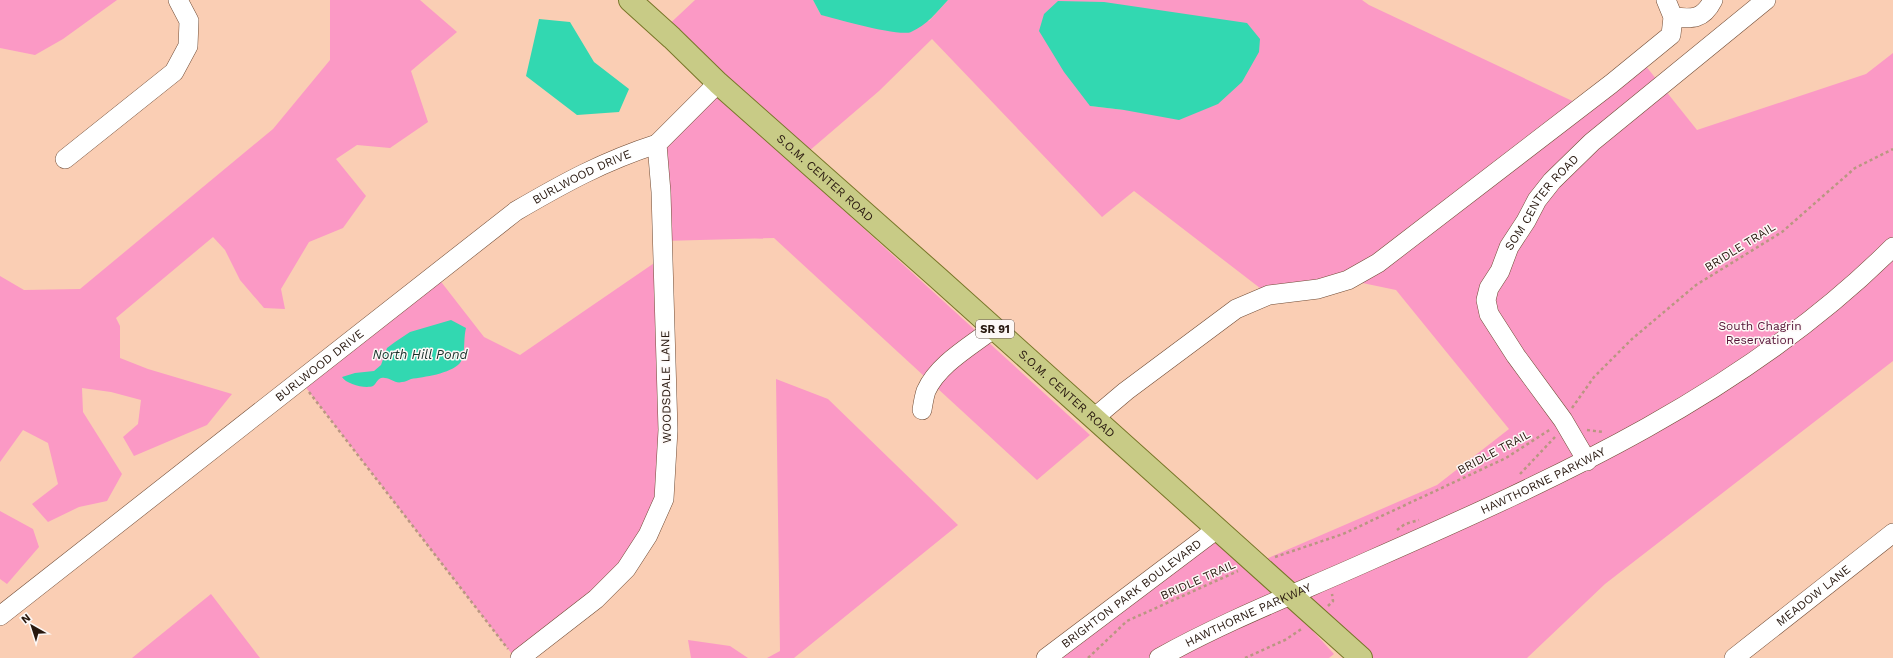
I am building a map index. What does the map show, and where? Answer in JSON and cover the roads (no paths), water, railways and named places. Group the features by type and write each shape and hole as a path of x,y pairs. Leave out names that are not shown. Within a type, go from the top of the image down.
{"main road":[{"name":"S.O.M. CENTER ROAD","path":"630,0 718,83 994,328 1361,658"}],"street":[{"path":"65,159 174,72 188,46 189,21 178,0"},
{"path":"1094,418 1126,391 1236,309 1269,295 1318,289 1348,280 1378,263 1611,84 1671,35 1669,8 1692,19 1703,14 1713,0"},
{"name":"SOM CENTER ROAD","path":"1587,461 1566,425 1516,356 1490,314 1486,300 1490,288 1500,271 1509,247 1526,221 1537,200 1552,181 1592,142 1766,0"},
{"path":"657,144 718,83"},
{"name":"BURLWOOD DRIVE","path":"0,616 516,211 570,180 620,156 657,144"},
{"name":"WOODSDALE LANE","path":"515,655 596,598 626,569 648,535 664,499 668,430 661,192 657,144"},
{"name":"HAWTHORNE PARKWAY","path":"1159,658 1233,620 1490,508 1587,461 1690,403 1757,361 1835,299 1893,247"},
{"path":"922,410 926,392 933,380 947,365 994,328"},
{"name":"BRIGHTON PARK BOULEVARD","path":"1046,658 1217,529"},
{"name":"MEADOW LANE","path":"1734,658 1893,533"}],"water":[{"path":"813,0 948,0 922,26 911,32 904,33 881,30 821,15"},
{"path":"1058,1 1104,2 1247,23 1260,39 1259,52 1242,82 1218,104 1179,120 1124,110 1090,106 1064,72 1039,31 1044,14"},
{"path":"539,19 570,22 594,62 629,89 619,112 577,115 526,76"},
{"name":"North Hill Pond","path":"451,320 466,328 462,360 456,367 444,372 411,379 404,382 395,382 387,378 381,378 370,387 351,384 342,377 355,373 374,371 381,365 387,348 410,332"}],"park label":[{"name":"South Chagrin Reservation","path":"1760,333"}]}
